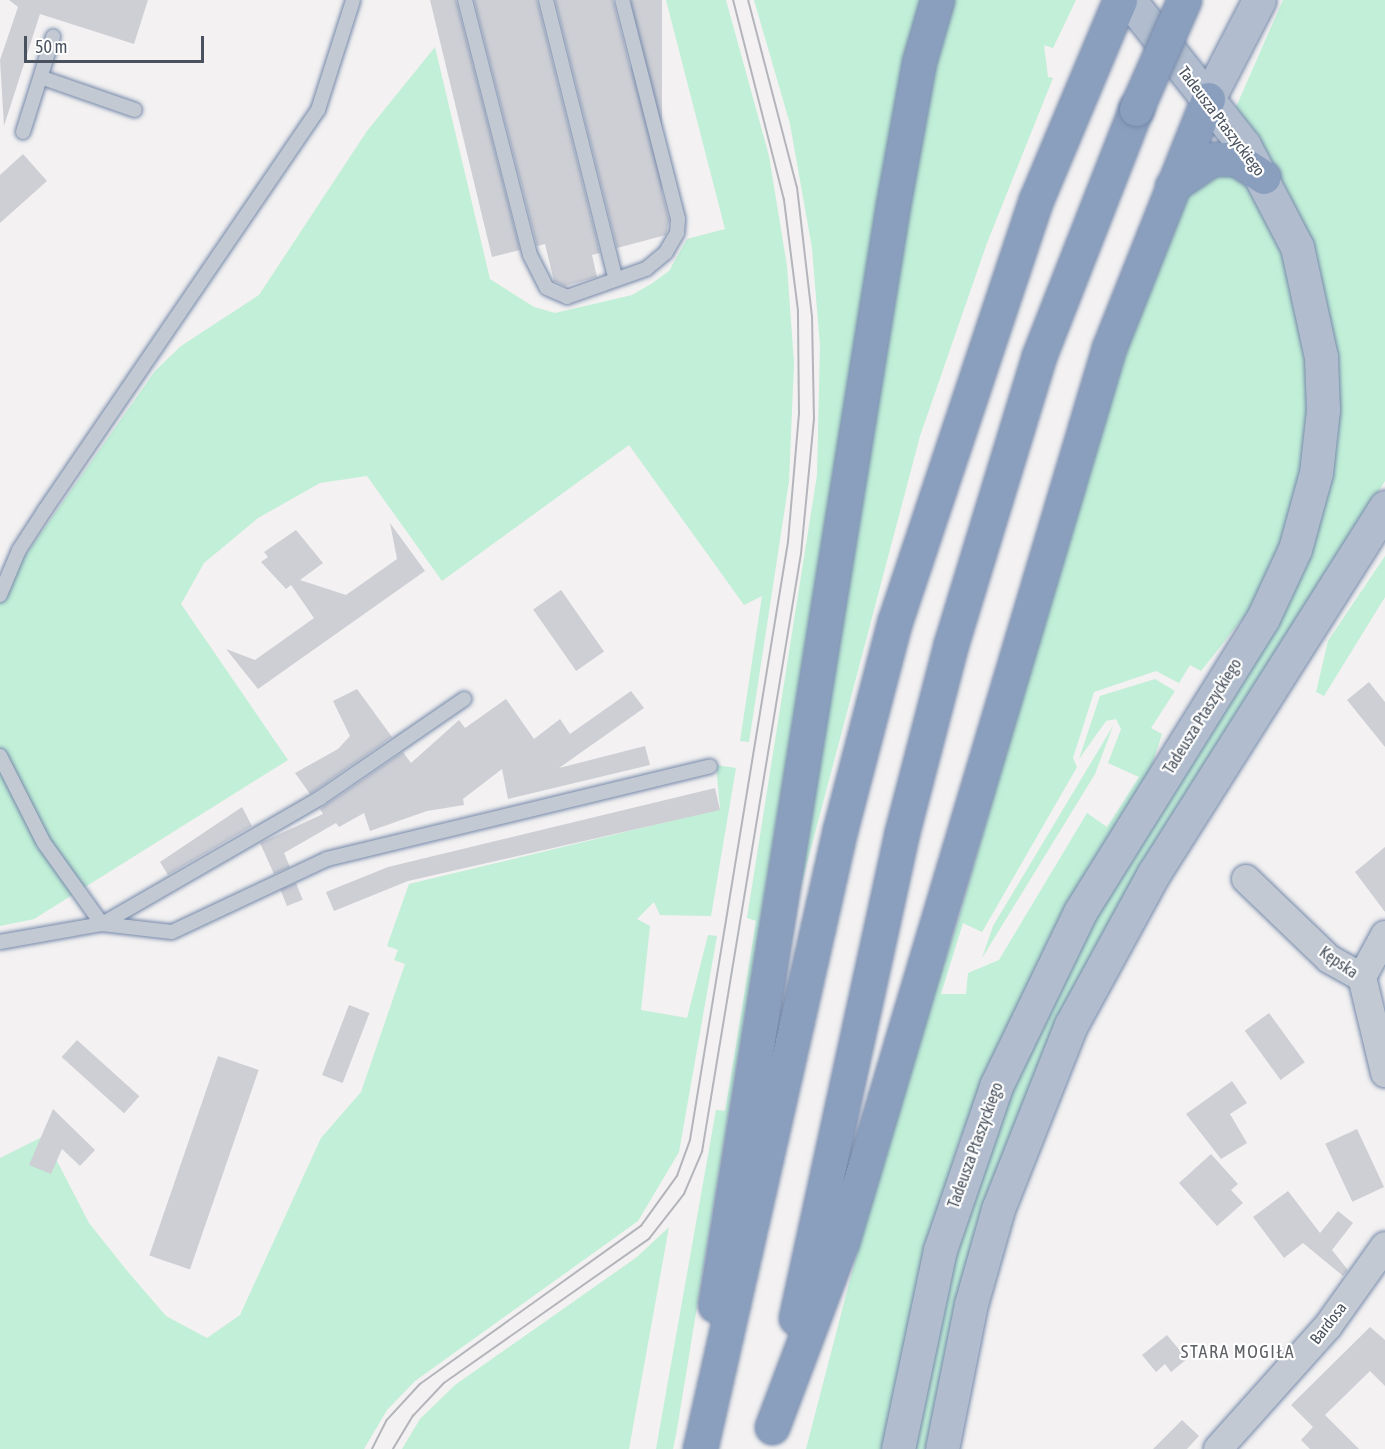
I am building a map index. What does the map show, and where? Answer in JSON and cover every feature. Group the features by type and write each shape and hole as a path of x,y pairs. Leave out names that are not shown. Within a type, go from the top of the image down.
{"highway":[{"path":"698,1449 741,1121 891,217 919,62 937,0"},
{"path":"698,1449 840,830 896,621 1036,200 1120,0"},
{"path":"769,1438 902,832 951,644 1039,356 1136,109 1184,0"},
{"path":"769,1438 842,1242 1102,370 1169,190 1208,99"},
{"path":"1169,190 1185,172 1212,159 1236,159 1264,177"}],"main road":[{"name":"Tadeusza Ptaszyckiego","path":"898,1449 940,1250 1010,1051 1080,912 1263,618 1304,523 1320,442 1322,357 1300,256 1264,177 1208,99 1129,0"},
{"path":"1208,99 1259,0"},
{"path":"942,1449 995,1219 1071,1025 1148,884 1385,507"}],"street":[{"name":"Kępska","path":"1246,879 1329,959 1362,977 1385,1073"},
{"path":"1362,977 1385,935"},
{"name":"Bardosa","path":"1218,1449 1328,1326 1385,1246"}],"lane":[{"path":"0,595 19,550 45,510 318,110 353,0"},
{"path":"465,0 538,275 547,288 567,297 615,276 646,269 666,252 678,219 622,0"},
{"path":"546,0 615,276"},
{"path":"23,132 43,78 53,37"},
{"path":"43,78 135,110"},
{"path":"102,924 320,798 464,699"},
{"path":"0,756 44,843 102,924"},
{"path":"0,942 102,924 172,932 327,859 710,766"}],"green space":[{"path":"666,0 726,0 769,156 787,266 794,363 789,481 749,742 740,741 762,596 744,605 629,445 442,581 367,476 320,483 258,518 204,563 181,604 288,760 34,919 0,926 0,591 155,371 181,346 259,295 367,131 435,47 490,279 534,307 555,313 632,295 669,271 687,239 725,229"},
{"path":"754,0 922,0 884,166 676,1435 673,1449 656,1449 716,1110 725,1111 736,1045 756,921 747,918 817,475 820,346 812,248 790,124"},
{"path":"951,0 1076,0 1053,48 1044,45 1048,77 1053,78 987,243 920,436 801,886 809,805 935,55"},
{"path":"1283,0 1385,0 1385,481 1050,1035 989,1193 928,1449 912,1449 964,1220 1023,1059 1097,912 1272,629 1335,359 1306,229 1236,107"},
{"path":"1224,172 1248,182 1279,238 1299,306 1310,408 1296,504 1255,603 1201,671 1190,665 1179,683 1156,671 1094,692 1073,758 1077,767 982,932 963,923 941,994 966,994 968,973 999,960 1087,813 1107,827 1139,777 1108,763 1121,729 1116,719 1106,721 1079,759 1100,696 1155,679 1175,691 1151,728 1162,734 1149,775 1049,939 960,1139 922,1264 883,1449 806,1449 892,1118 958,920 1057,570 1128,346 1183,197 1190,187"},
{"path":"1385,556 1385,597 1324,696 1316,692 1328,641"},
{"path":"1113,726 1095,774 982,958 993,926"},
{"path":"716,765 736,768 711,916 660,915 654,902 637,919 650,926 641,1010 687,1018 708,935 717,936 679,1152 638,1221 415,1381 387,1410 364,1449 0,1449 0,1158 44,1136 89,1223 128,1272 166,1316 207,1338 240,1315 321,1138 361,1092 405,964 394,960 398,950 387,946 409,884 720,809"},
{"path":"669,1227 629,1449 402,1449 420,1419 455,1385 637,1257"}],"building":[{"path":"9,0 148,0 134,44 40,14 4,126 0,60 18,7"},
{"path":"430,0 456,0 520,250 492,257"},
{"path":"474,0 537,0 600,253 592,255 597,277 565,286 554,281 545,244 537,246"},
{"path":"555,0 613,0 669,220 666,235 617,248"},
{"path":"631,0 662,0 662,236 631,236"},
{"path":"23,154 47,181 0,223 0,175"},
{"path":"390,523 425,571 258,689 226,649 255,660 314,618 291,585 286,589 261,562 268,557 264,552 296,530 323,563 300,580 346,595 397,559"},
{"path":"561,590 604,651 576,671 533,610"},
{"path":"1369,682 1385,702 1385,747 1347,700"},
{"path":"357,689 392,737 310,794 295,773 338,749 350,736 333,701"},
{"path":"631,691 644,708 559,768 645,746 650,765 508,799 502,769 463,799 464,805 427,811 370,831 364,813 339,827 336,823 284,853 290,867 274,874 260,843 323,814 320,809 403,752 411,763 459,720 465,728 506,699 534,739 560,719 570,734"},
{"path":"715,788 720,810 408,881 334,911 326,892 388,867"},
{"path":"242,807 252,826 168,875 160,862"},
{"path":"1385,847 1385,912 1355,872"},
{"path":"296,883 303,900 287,906 280,889"},
{"path":"349,1005 370,1013 343,1083 322,1075"},
{"path":"1269,1013 1305,1062 1281,1080 1245,1031"},
{"path":"77,1040 139,1096 124,1113 62,1057"},
{"path":"218,1056 259,1070 190,1270 149,1256"},
{"path":"1232,1081 1247,1103 1230,1114 1247,1143 1221,1159 1186,1114"},
{"path":"53,1109 95,1150 80,1166 62,1149 51,1174 29,1165"},
{"path":"1357,1129 1384,1187 1352,1202 1325,1144"},
{"path":"1211,1154 1238,1184 1231,1190 1243,1203 1217,1226 1179,1183"},
{"path":"1288,1191 1320,1233 1338,1211 1353,1223 1332,1250 1348,1270 1343,1276 1303,1243 1284,1258 1253,1217"},
{"path":"1370,1327 1385,1340 1385,1386 1370,1371 1325,1415 1359,1449 1310,1449 1301,1440 1313,1427 1291,1405"},
{"path":"1167,1335 1187,1359 1171,1372 1165,1364 1156,1372 1142,1355"},
{"path":"1182,1420 1199,1436 1187,1449 1153,1449"}],"tram line":[{"path":"372,1449 386,1421 420,1384 641,1226 677,1176 690,1140 788,542 799,414 798,311 784,200 733,0"},
{"path":"393,1449 413,1416 444,1383 649,1239 684,1194 702,1152 801,554 814,420 812,317 797,188 748,0"}],"district":[{"name":"STARA MOGIŁA","path":"1238,1352"}]}
